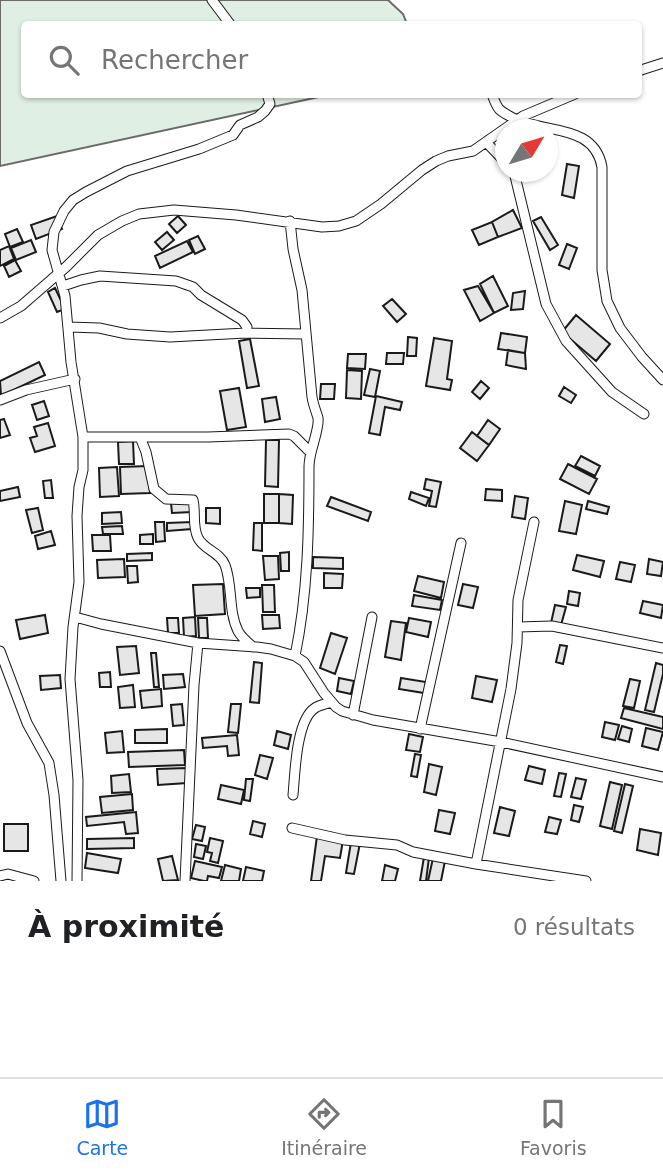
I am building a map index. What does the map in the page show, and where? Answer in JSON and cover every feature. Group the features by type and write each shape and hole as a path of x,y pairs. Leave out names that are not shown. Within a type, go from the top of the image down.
{"street":[{"path":"212,0 228,21"},
{"path":"642,70 663,63"},
{"path":"77,881 78,779 70,679 79,582 77,516 83,470 83,437 71,362 65,296 53,256 54,232 64,211 73,200 127,171 233,135 240,125 265,111 270,104 268,98"},
{"path":"494,98 502,112 515,119"},
{"path":"519,119 565,98"},
{"path":"558,130 580,136 590,143 597,153 602,167 602,270 607,301 620,328 663,380"},
{"path":"0,318 21,306 97,235 139,214 194,211 322,227 339,226 356,221 382,204 436,161 473,151 495,135"},
{"path":"485,142 495,152"},
{"path":"516,182 545,304 566,341 612,393 644,414"},
{"path":"290,222 302,290 312,397 318,418 310,452 306,585 295,656"},
{"path":"63,286 100,276 176,281 193,286 201,295 242,320 247,327 246,333"},
{"path":"69,327 170,337 246,333 306,334"},
{"path":"0,400 26,390 75,379"},
{"path":"83,437 208,438 289,434 310,452"},
{"path":"140,437 154,489 166,499 194,501 197,537 223,560 236,628 253,647"},
{"path":"476,864 516,656 518,600 534,522"},
{"path":"420,729 461,543"},
{"path":"75,617 198,643 271,649 295,656 304,662 331,702 342,711 353,715 501,742 663,777"},
{"path":"353,715 372,617"},
{"path":"518,627 552,626 663,648"},
{"path":"186,881 198,643"},
{"path":"0,651 27,723 49,763 61,881"},
{"path":"293,795 300,740 306,717 315,708 331,702"},
{"path":"292,828 345,840 397,845 413,852 476,864 586,881"},
{"path":"0,876 8,874 34,881"}],"green space":[{"path":"0,0 388,0 403,14 406,21 21,21 21,98 314,98 0,166"}],"building":[{"path":"567,164 579,166 574,198 562,195"},
{"path":"513,210 522,228 498,237 492,222"},
{"path":"57,216 62,229 36,239 31,225"},
{"path":"178,216 186,225 177,233 169,224"},
{"path":"541,217 558,245 550,250 533,221"},
{"path":"492,222 498,237 479,245 472,230"},
{"path":"17,229 23,242 10,247 5,234"},
{"path":"167,232 174,240 162,250 155,242"},
{"path":"198,236 205,249 195,254 189,240"},
{"path":"31,240 36,252 16,260 11,248"},
{"path":"187,241 193,252 160,268 155,256"},
{"path":"567,244 577,248 569,269 559,265"},
{"path":"9,246 14,259 0,266 0,250"},
{"path":"15,260 21,271 9,277 4,266"},
{"path":"493,276 508,306 494,313 480,284"},
{"path":"478,286 494,313 480,321 464,290"},
{"path":"55,288 65,309 57,312 48,292"},
{"path":"525,291 523,309 511,310 513,293"},
{"path":"392,299 406,314 397,322 383,306"},
{"path":"576,315 610,344 596,361 562,332"},
{"path":"501,333 527,337 525,353 498,349"},
{"path":"408,337 417,338 416,356 407,356"},
{"path":"434,338 452,341 447,379 452,380 450,390 426,386"},
{"path":"250,339 259,386 247,388 239,341"},
{"path":"508,350 525,353 526,369 506,365"},
{"path":"387,353 404,353 403,364 386,364"},
{"path":"348,354 366,354 365,369 347,368"},
{"path":"39,362 45,375 1,396 0,381"},
{"path":"370,369 380,371 375,397 364,395"},
{"path":"347,370 362,371 361,399 346,398"},
{"path":"481,381 489,388 480,399 472,392"},
{"path":"321,384 335,384 334,399 320,399"},
{"path":"564,387 576,395 571,403 559,396"},
{"path":"239,388 246,427 227,430 220,391"},
{"path":"376,396 402,402 400,410 385,407 380,435 369,433"},
{"path":"276,397 280,419 265,422 262,399"},
{"path":"44,401 49,416 37,420 32,405"},
{"path":"4,419 10,435 0,438 0,420"},
{"path":"488,420 500,429 489,445 477,436"},
{"path":"48,423 55,446 35,452 30,438 37,436 34,427"},
{"path":"472,432 489,445 477,461 460,448"},
{"path":"266,440 279,440 278,487 265,486"},
{"path":"133,441 134,464 119,464 118,442"},
{"path":"581,456 600,466 595,476 575,466"},
{"path":"568,464 597,479 589,494 560,479"},
{"path":"148,466 150,493 121,494 120,467"},
{"path":"117,467 119,496 100,497 99,468"},
{"path":"426,479 441,482 436,507 429,506 432,491 424,489"},
{"path":"51,480 53,498 45,498 43,481"},
{"path":"18,487 20,497 0,501 0,491"},
{"path":"486,489 502,490 502,501 485,500"},
{"path":"411,492 429,498 426,506 409,499"},
{"path":"264,494 279,494 279,523 264,523"},
{"path":"279,494 293,495 292,524 279,523"},
{"path":"515,496 528,498 525,519 512,517"},
{"path":"331,497 371,512 368,521 327,506"},
{"path":"565,501 582,505 576,534 559,531"},
{"path":"588,501 609,507 607,514 586,509"},
{"path":"191,502 192,512 172,513 171,503"},
{"path":"38,508 43,530 32,533 26,510"},
{"path":"206,508 220,508 220,524 206,523"},
{"path":"121,512 122,523 102,524 102,513"},
{"path":"155,522 164,522 165,541 156,542"},
{"path":"192,522 192,529 167,531 167,523"},
{"path":"254,523 262,523 262,551 253,550"},
{"path":"122,526 123,534 103,534 102,527"},
{"path":"51,531 55,545 38,549 35,536"},
{"path":"153,534 153,544 140,544 140,535"},
{"path":"92,535 110,535 111,551 93,551"},
{"path":"289,552 289,571 281,571 280,553"},
{"path":"152,553 152,560 127,561 127,554"},
{"path":"577,555 604,561 600,577 573,570"},
{"path":"263,556 278,556 279,579 265,580"},
{"path":"313,557 343,558 343,569 313,568"},
{"path":"124,559 125,577 98,578 97,560"},
{"path":"649,559 663,562 661,576 647,574"},
{"path":"620,562 635,565 631,582 616,579"},
{"path":"127,566 137,566 138,582 128,583"},
{"path":"324,573 343,574 342,588 324,588"},
{"path":"418,576 444,582 441,598 414,591"},
{"path":"223,584 225,614 195,616 193,585"},
{"path":"463,584 478,587 473,608 458,605"},
{"path":"262,585 274,585 275,612 263,612"},
{"path":"246,588 260,588 260,597 247,598"},
{"path":"569,591 580,593 578,606 567,604"},
{"path":"414,595 442,600 440,610 412,606"},
{"path":"643,601 663,605 661,618 640,613"},
{"path":"555,605 566,607 561,625 551,623"},
{"path":"45,615 48,633 20,639 16,620"},
{"path":"262,615 279,615 280,628 263,629"},
{"path":"195,617 196,636 184,637 183,618"},
{"path":"167,618 178,618 179,633 168,633"},
{"path":"198,618 207,618 208,638 199,638"},
{"path":"409,618 431,622 428,637 406,632"},
{"path":"391,621 406,623 401,660 385,657"},
{"path":"331,633 347,638 335,674 320,668"},
{"path":"560,645 567,646 563,664 556,662"},
{"path":"136,646 139,673 120,675 117,647"},
{"path":"151,653 156,653 159,687 154,687"},
{"path":"254,662 262,663 259,703 250,702"},
{"path":"656,663 663,665 663,674 654,712 645,710"},
{"path":"110,672 111,687 100,687 99,673"},
{"path":"183,674 185,687 164,689 163,675"},
{"path":"60,675 61,688 41,690 40,676"},
{"path":"476,676 497,680 492,702 472,698"},
{"path":"339,678 354,681 351,694 337,691"},
{"path":"401,678 426,682 424,693 399,689"},
{"path":"630,679 640,681 634,708 623,706"},
{"path":"133,685 135,707 120,708 118,687"},
{"path":"161,689 162,706 142,708 140,691"},
{"path":"182,704 184,725 173,726 171,705"},
{"path":"231,704 241,704 238,733 228,732"},
{"path":"624,708 663,717 663,729 621,718"},
{"path":"605,722 619,725 615,740 602,737"},
{"path":"622,726 632,729 629,742 618,739"},
{"path":"646,728 663,732 658,750 642,746"},
{"path":"167,729 167,743 135,743 135,730"},
{"path":"122,731 124,752 107,753 105,733"},
{"path":"277,731 291,735 288,749 274,745"},
{"path":"409,734 423,737 420,752 406,750"},
{"path":"237,735 239,755 228,756 227,746 203,748 202,738"},
{"path":"184,750 185,765 129,767 128,752"},
{"path":"415,754 421,755 417,777 411,776"},
{"path":"260,755 273,758 267,779 255,775"},
{"path":"429,764 442,767 436,795 424,792"},
{"path":"529,766 545,770 542,784 525,780"},
{"path":"186,768 187,783 158,785 157,769"},
{"path":"559,773 566,774 561,797 554,796"},
{"path":"129,774 131,792 112,793 111,776"},
{"path":"576,778 586,780 581,799 571,797"},
{"path":"246,779 253,779 250,801 244,800"},
{"path":"610,782 622,785 612,829 600,826"},
{"path":"625,784 633,786 622,833 614,831"},
{"path":"221,785 244,790 241,804 218,799"},
{"path":"132,794 133,810 102,813 100,797"},
{"path":"574,805 583,807 579,822 571,820"},
{"path":"500,807 515,811 509,836 494,833"},
{"path":"439,810 455,813 450,834 435,831"},
{"path":"136,812 138,833 126,834 124,822 87,826 86,817"},
{"path":"549,817 561,820 557,834 545,832"},
{"path":"253,821 265,824 262,837 250,834"},
{"path":"4,824 28,824 28,851 4,851"},
{"path":"196,825 205,827 202,841 192,839"},
{"path":"640,829 661,833 658,855 637,850"},
{"path":"317,836 343,840 340,858 325,856 321,881 311,881"},
{"path":"134,838 134,848 87,849 87,839"},
{"path":"210,838 223,841 218,863 210,861 212,853 207,852"},
{"path":"351,842 360,843 354,874 346,873"},
{"path":"196,844 206,846 203,859 194,857"},
{"path":"87,853 121,859 118,873 85,868"},
{"path":"172,856 178,880 163,881 158,859"},
{"path":"424,857 429,858 426,881 420,881"},
{"path":"433,858 445,861 441,881 428,881"},
{"path":"195,861 222,867 219,878 208,876 207,881 204,881 191,878"},
{"path":"225,865 241,869 239,881 221,881"},
{"path":"385,865 398,869 395,881 382,881"},
{"path":"246,867 264,871 262,881 243,881"}]}
